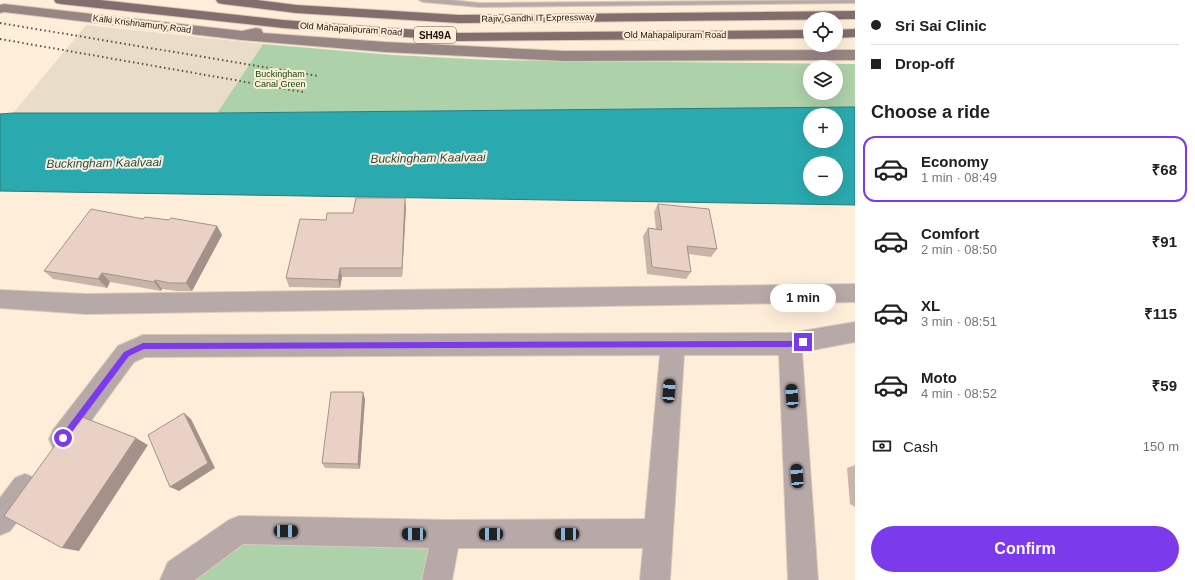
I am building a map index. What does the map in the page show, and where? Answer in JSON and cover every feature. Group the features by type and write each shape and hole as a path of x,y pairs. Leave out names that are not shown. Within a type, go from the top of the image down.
{"main road":[{"name":"Old Mahapalipuram Road","path":"61,0 283,24 459,37 803,34"},
{"name":"Rajiv Gandhi IT Expressway","path":"223,0 296,9 474,19 855,15"},
{"name":"Kalki Krishnamurty Road","path":"1,8 242,36 283,24"},
{"path":"843,34 855,33"},
{"path":"242,36 385,47 564,56 855,55"}],"street":[{"path":"0,299 86,304 855,293"},
{"path":"0,521 126,354 143,346 790,344 855,332"},
{"path":"655,580 673,344"},
{"path":"790,344 803,580"},
{"path":"175,580 179,573 239,530 446,534 658,533"},
{"path":"437,580 446,534"}],"lane":[{"path":"424,0 480,2 855,1"},
{"path":"474,19 480,2"}],"shaded area":[{"path":"86,25 263,44 217,113 13,113"}],"green space":[{"name":"Buckingham Canal Green","path":"263,44 393,55 491,60 803,63 803,100 843,100 843,64 855,64 855,107 217,113"},
{"path":"241,539 431,549 424,580 181,580"}],"water":[{"name":"Buckingham Kaalvaai","path":"855,107 855,205 0,191 0,114 217,113"}],"building":[{"path":"356,198 405,198 402,268 340,268 338,280 286,278 300,219 326,220 327,213 353,213"},
{"path":"658,204 709,209 717,249 687,246 691,272 652,267 648,228 662,230"},
{"path":"91,209 143,219 145,217 169,220 171,218 217,226 186,283 170,283 155,280 154,282 102,273 98,279 44,271"},
{"path":"331,392 363,392 358,464 322,463"},
{"path":"184,413 208,463 170,487 148,435"},
{"path":"77,415 136,438 62,548 4,516"}],"railway":[{"path":"0,23 318,76"},
{"path":"0,39 303,92"}],"route":[{"path":"63,438 126,354 143,346 790,344 803,342"}]}
